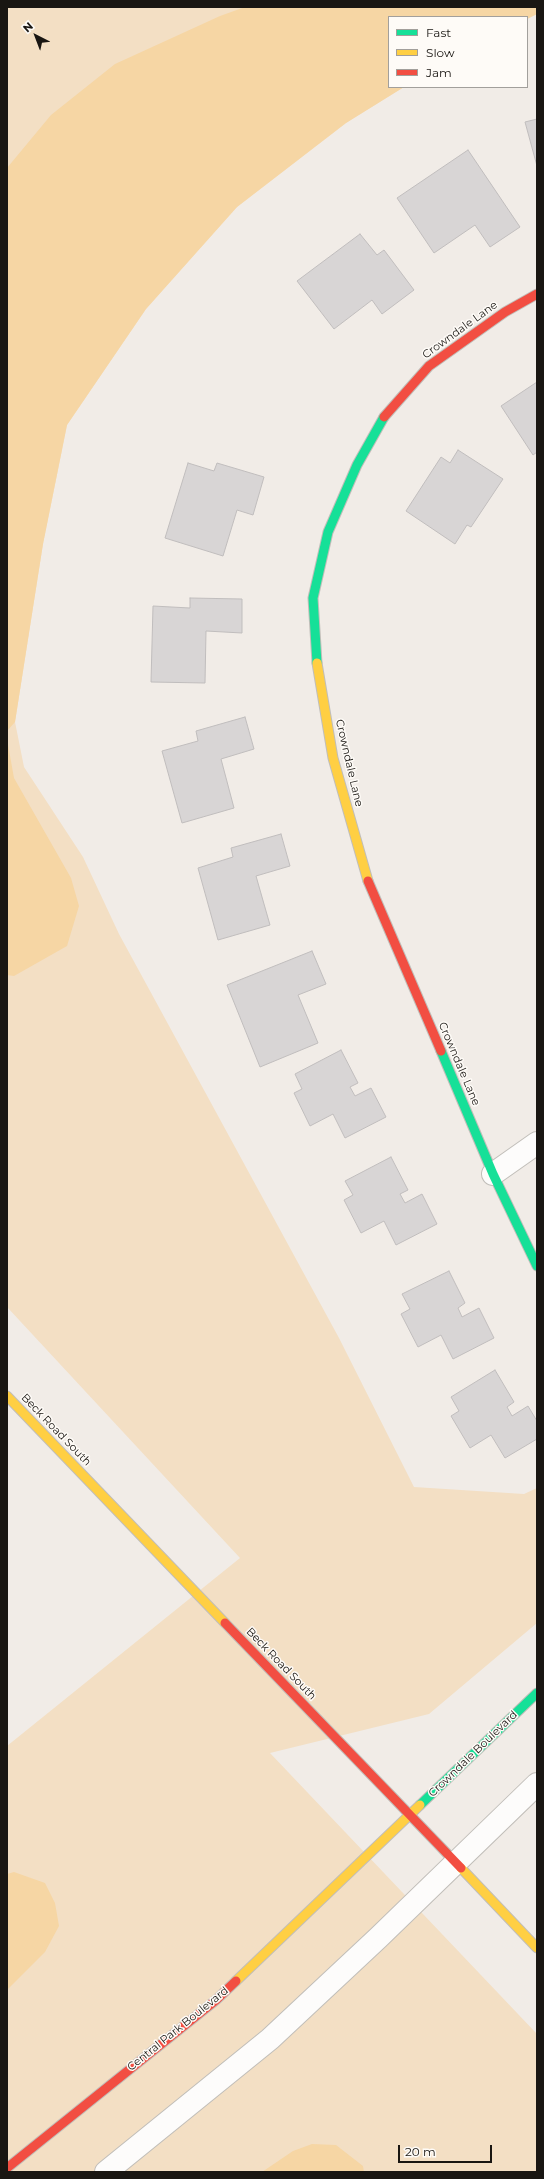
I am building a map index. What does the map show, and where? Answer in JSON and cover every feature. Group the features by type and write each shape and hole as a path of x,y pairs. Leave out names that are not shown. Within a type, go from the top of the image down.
{"street":[{"name":"Crowndale Lane","path":"537,294 505,312 429,366 386,413 357,465 328,532 313,598 317,668 333,758 365,874 493,1174 537,1266"},
{"path":"493,1174 537,1143"},
{"name":"Beck Road South","path":"7,1396 537,1948"},
{"name":"Crowndale Boulevard","path":"409,1815 537,1693"},
{"path":"106,2172 270,2039 537,1784"},
{"name":"Central Park Boulevard","path":"7,2168 216,2000 409,1815"}],"shaded area":[{"path":"7,7 537,7 537,14 528,18 528,16 388,16 388,88 402,88 346,123 237,207 146,309 67,425 43,544 15,722 24,767 83,857 119,934 339,1338 414,1487 524,1494 537,1488 537,1623 429,1714 270,1753 537,2034 537,2172 7,2172 7,1746 240,1558 7,1307"},
{"path":"245,7 537,7 537,14 528,18 528,16 388,16 388,88 402,88 346,123 237,207 146,309 67,425 43,544 15,722 7,731 7,168 51,115 115,64 220,16"},
{"path":"7,739 14,778 71,878 79,906 67,946 14,976 7,975"},
{"path":"14,1872 45,1883 55,1903 59,1926 45,1952 7,1990 7,1874"},
{"path":"312,2144 336,2145 363,2166 364,2172 262,2172 293,2151"}],"building":[{"path":"537,119 537,166 525,122"},
{"path":"468,150 520,227 490,247 475,225 434,253 397,198"},
{"path":"360,234 377,255 384,250 414,290 382,314 372,300 334,329 297,281"},
{"path":"537,382 537,452 533,455 501,406"},
{"path":"458,450 503,479 471,527 467,525 455,544 406,511 441,457 450,463"},
{"path":"188,463 214,471 217,463 264,477 253,515 237,510 223,556 165,538"},
{"path":"190,598 242,599 242,633 206,631 205,683 151,682 153,606 190,608"},
{"path":"245,717 254,749 221,759 234,808 182,823 162,751 198,741 196,731"},
{"path":"281,834 290,866 256,876 270,925 218,940 198,868 233,857 231,848"},
{"path":"312,951 326,984 298,995 318,1043 260,1067 227,985"},
{"path":"341,1050 358,1083 350,1087 355,1096 371,1088 386,1117 345,1138 333,1114 310,1126 294,1093 302,1089 295,1074"},
{"path":"391,1157 408,1190 400,1194 405,1203 422,1194 437,1224 396,1245 384,1221 361,1233 344,1200 353,1195 345,1181"},
{"path":"449,1271 465,1303 458,1308 462,1317 479,1308 494,1338 453,1359 441,1335 418,1347 401,1314 410,1309 402,1294"},
{"path":"495,1370 514,1402 507,1407 512,1416 528,1406 537,1421 537,1439 505,1458 491,1435 470,1448 451,1416 459,1411 451,1397"}],"traffic: fast":[{"path":"317,663 313,598 328,532 357,465 384,417"},
{"path":"441,1051 493,1174 537,1266"},
{"path":"420,1805 537,1693"}],"traffic: slow":[{"path":"317,663 333,758 368,881"},
{"path":"7,1396 225,1623"},
{"path":"236,1981 420,1805"},
{"path":"461,1868 537,1948"}],"traffic: jam":[{"path":"384,417 429,366 505,312 537,294"},
{"path":"368,881 441,1051"},
{"path":"225,1623 461,1868"},
{"path":"7,2168 216,2000 236,1981"}]}
